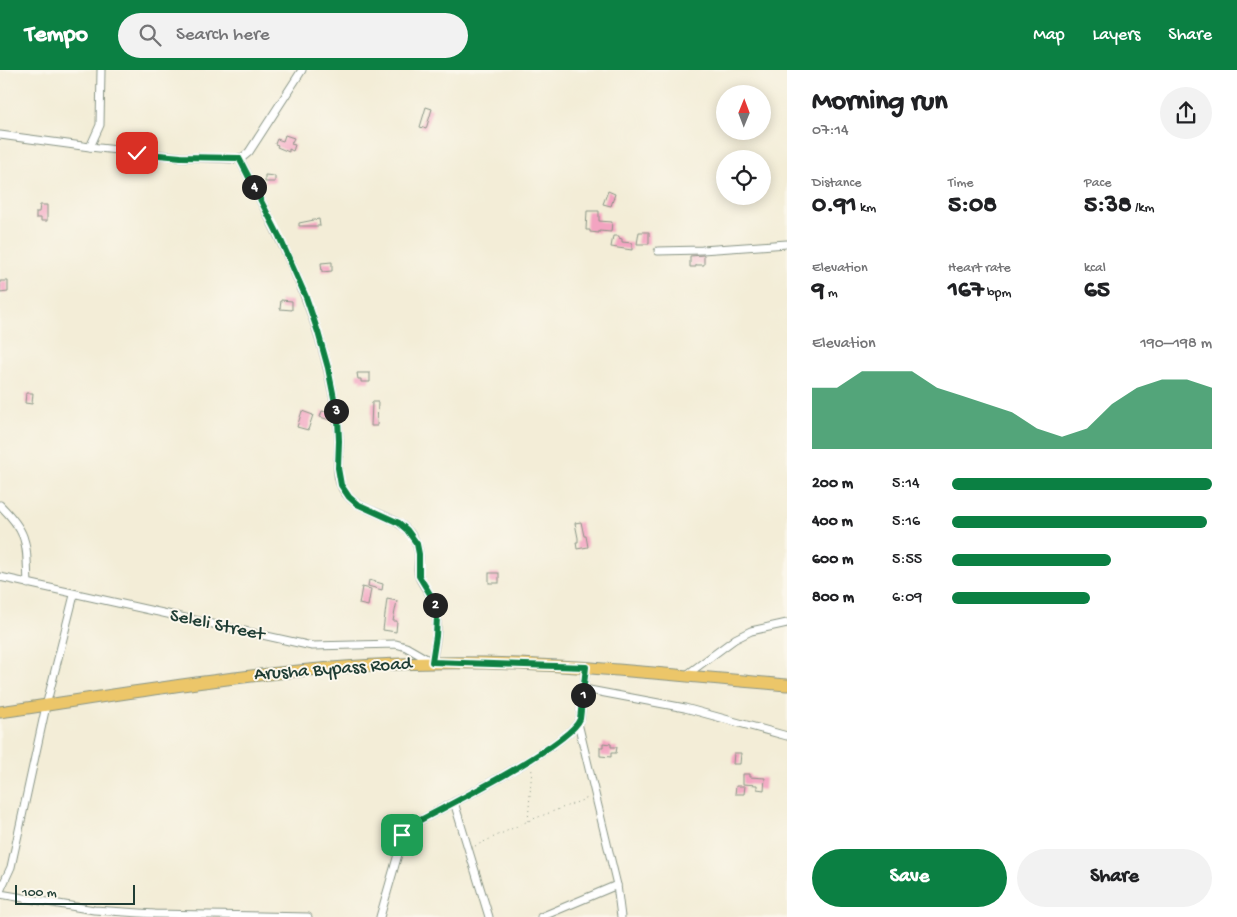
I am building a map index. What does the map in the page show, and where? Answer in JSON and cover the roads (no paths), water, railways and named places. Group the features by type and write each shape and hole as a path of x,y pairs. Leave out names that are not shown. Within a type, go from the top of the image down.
{"main road":[{"name":"Arusha Bypass Road","path":"0,712 241,678 366,666 433,662 586,667 787,685"}],"street":[{"path":"90,147 100,125 101,70"},
{"path":"0,135 181,157 239,158 249,152 302,70"},
{"path":"239,158 279,236 306,297 318,332 328,368 338,418 338,468 341,485 349,497 357,504 399,523 407,530 417,544 419,576 433,599 437,617 433,662"},
{"path":"658,251 787,244"},
{"path":"0,505 16,522 26,542 28,584"},
{"name":"Seleli Street","path":"0,577 74,595 312,646 396,644 406,647 433,662"},
{"path":"74,595 46,706 11,867 0,892 94,910 155,914 308,917"},
{"path":"685,676 735,639 751,631 787,623"},
{"path":"586,667 578,723 617,885 621,917"},
{"path":"584,690 685,708 787,736"},
{"path":"380,917 405,830 534,757 559,741 578,723"},
{"path":"454,802 489,917"},
{"path":"541,917 617,885"}]}
